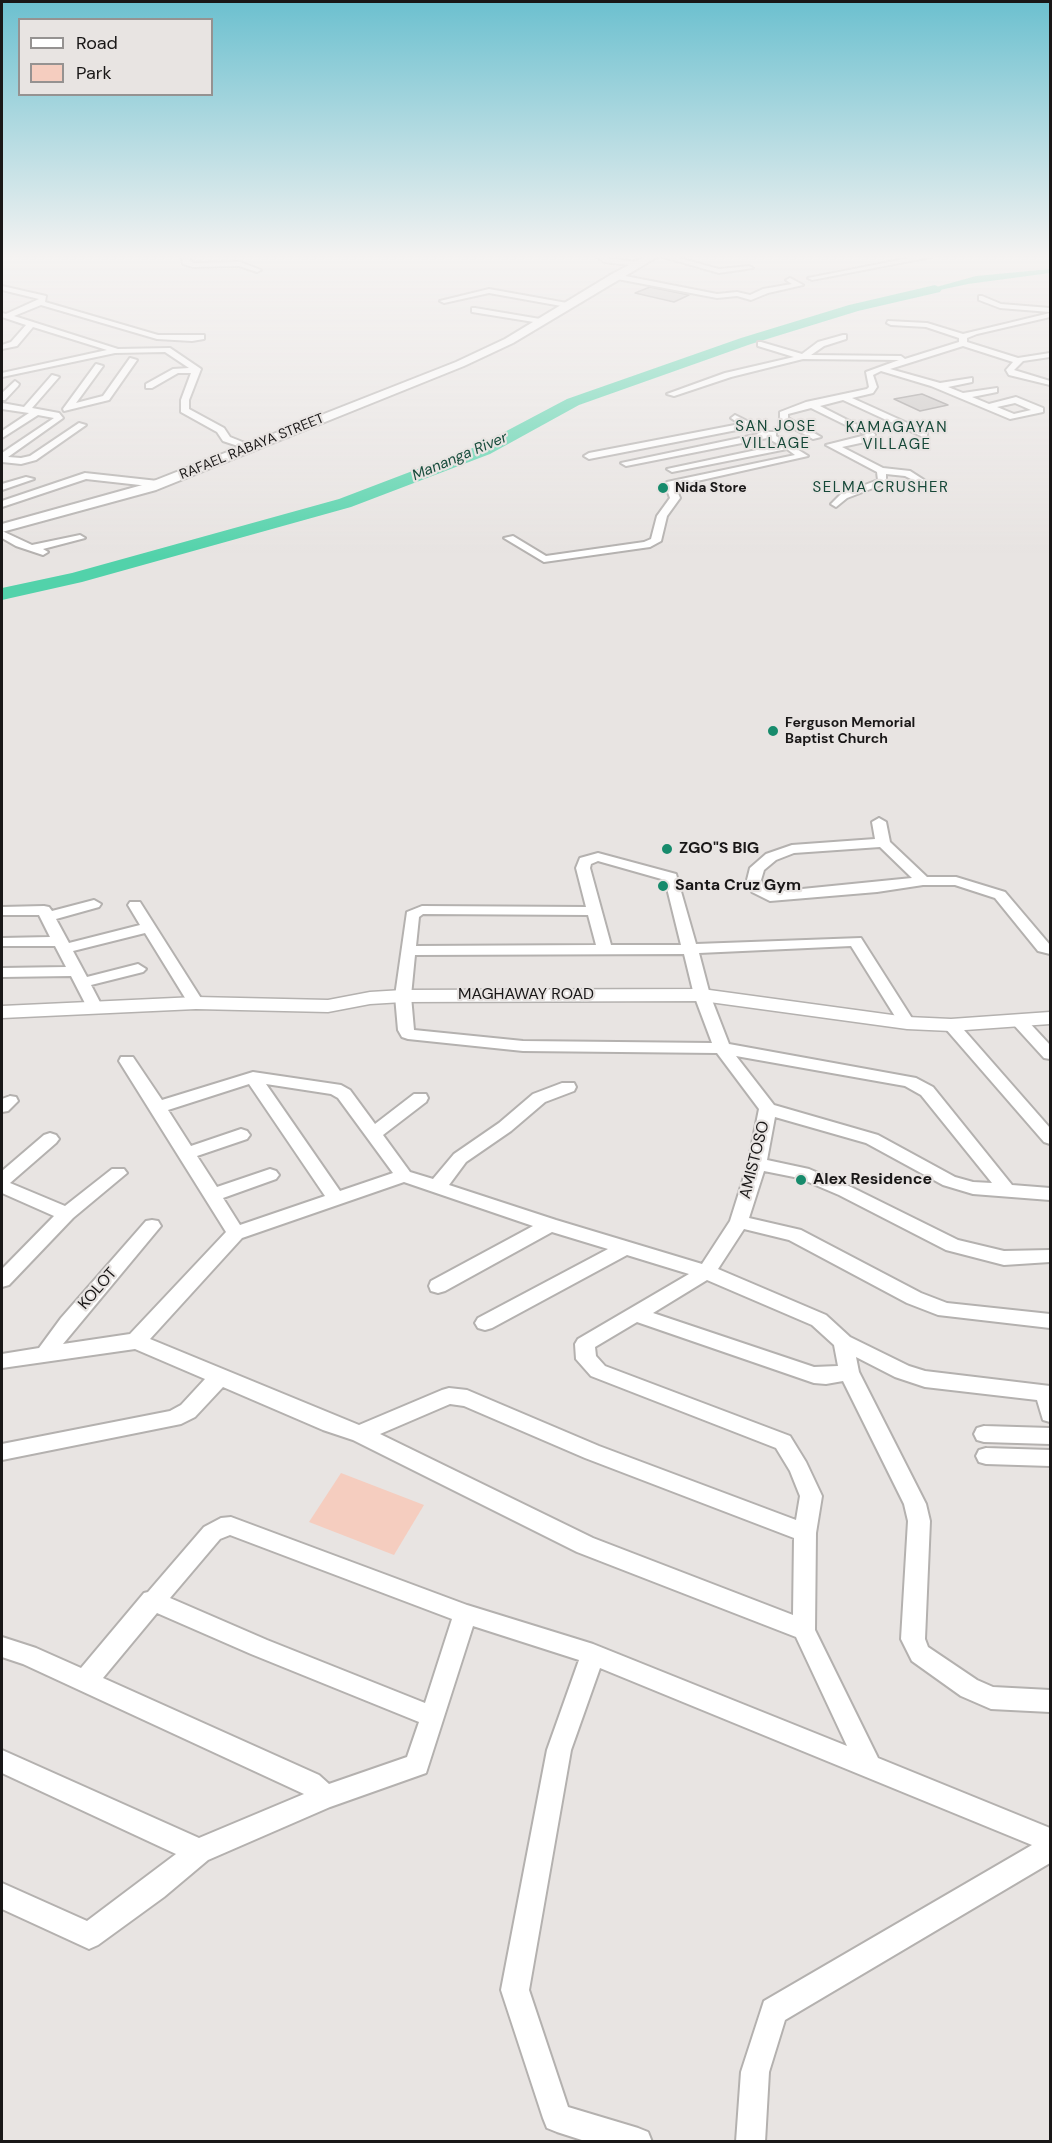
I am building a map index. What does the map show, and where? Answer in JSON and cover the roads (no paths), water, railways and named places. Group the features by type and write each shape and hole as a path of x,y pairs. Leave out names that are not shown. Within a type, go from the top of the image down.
{"main road":[{"name":"RAFAEL RABAYA STREET","path":"2,528 94,504 158,484 475,357"}],"street":[{"path":"15,372 6,366 48,357"},
{"path":"2,375 86,357"},
{"path":"162,358 167,357"},
{"path":"179,357 193,367"},
{"path":"803,357 910,359"},
{"path":"671,394 728,375 803,357"},
{"path":"816,437 783,419 783,415 789,410 809,404 870,391 873,387 869,374 916,357"},
{"path":"1011,357 1020,360 1031,357"},
{"path":"1023,357 1010,370 1012,373 1050,383"},
{"path":"162,358 193,367"},
{"path":"15,384 3,405 56,415 70,407 106,398 133,360"},
{"path":"70,407 99,366"},
{"path":"193,367 184,410 220,430 226,439 250,447"},
{"path":"149,386 176,371 193,367"},
{"path":"882,369 939,386 987,407 1013,417 1040,410 1016,400 987,407"},
{"path":"26,410 56,377"},
{"path":"939,386 969,380"},
{"path":"962,396 994,390"},
{"path":"843,397 924,434"},
{"path":"809,404 870,434 871,438 832,446 881,471 907,473 919,480"},
{"path":"2,435 36,412"},
{"path":"2,458 59,418 56,415"},
{"path":"1017,416 1031,422"},
{"path":"509,538 544,559 646,545 656,541 662,516 675,498 670,484 799,457 803,454 735,418"},
{"path":"589,456 748,424"},
{"path":"2,458 21,461 33,458 82,425"},
{"path":"626,463 799,428"},
{"path":"672,469 789,446"},
{"path":"634,447 691,479"},
{"path":"836,504 844,496 883,481 881,471"},
{"path":"2,504 86,476 158,484"},
{"path":"2,487 30,479"},
{"path":"2,534 20,544 39,549 80,538"},
{"path":"879,822 883,843 923,881"},
{"path":"883,843 792,849 771,857 757,868 754,880 759,892 770,897 877,888 923,881 956,881 1000,895 1043,948 1050,950"},
{"name":"AMISTOSO","path":"595,911 583,868 585,861 598,857 671,877 702,995 722,1048 768,1109 758,1164 739,1222 706,1272"},
{"path":"48,917 94,904"},
{"path":"135,905 196,1003"},
{"path":"2,911 44,910 95,1008"},
{"path":"604,948 595,911 422,910 412,915 410,951 403,996 408,1034 522,1046 722,1048 910,1082 927,1091 1006,1189"},
{"path":"2,942 62,945 149,927"},
{"path":"410,951 689,949 856,941 907,1023"},
{"path":"2,973 79,977 138,969"},
{"name":"MAGHAWAY ROAD","path":"2,1012 196,1003 328,1006 370,998 403,996 702,995 907,1023 951,1025 1050,1018"},
{"path":"1019,1021 1050,1054"},
{"path":"951,1025 1050,1138"},
{"path":"127,1061 236,1233"},
{"path":"158,1107 253,1077 335,1089 344,1094 404,1176"},
{"path":"253,1077 336,1200"},
{"path":"438,1186 460,1158 505,1127 539,1098 568,1087"},
{"path":"374,1134 420,1098"},
{"path":"768,1109 872,1139 949,1181 973,1188 1050,1194"},
{"path":"186,1153 242,1135"},
{"path":"2,1180 50,1139"},
{"path":"758,1164 803,1173 845,1191 953,1245 1004,1258 1050,1256"},
{"path":"2,1280 67,1214 118,1173"},
{"path":"212,1195 270,1175"},
{"path":"136,1341 236,1233 404,1176 550,1225 706,1272 819,1320 843,1342 902,1372 925,1379 1049,1401"},
{"path":"2,1186 67,1214"},
{"path":"739,1222 794,1235 914,1299 945,1310 1050,1321"},
{"path":"438,1286 550,1225"},
{"name":"KOLOT","path":"46,1353 68,1323 152,1226"},
{"path":"484,1323 625,1248"},
{"path":"706,1272 585,1344 586,1359 598,1371 783,1442 800,1468 811,1496 805,1533 804,1630 869,1766"},
{"path":"634,1313 814,1375 826,1376 849,1372"},
{"path":"2,1361 136,1341 330,1424 360,1434 585,1545 804,1630"},
{"path":"843,1342 849,1372 919,1521 913,1639 920,1654 969,1688 991,1698 1050,1701"},
{"path":"2,1452 174,1418 188,1411 198,1402 219,1377"},
{"path":"360,1434 449,1396 467,1398 592,1452 805,1533"},
{"path":"984,1434 1050,1436"},
{"path":"986,1456 1050,1458"},
{"path":"85,1681 212,1533 221,1527 231,1526 465,1614 593,1654 1050,1840"},
{"path":"153,1600 259,1647 434,1717"},
{"path":"2,1896 89,1936 156,1888 199,1851 326,1797 417,1765 465,1614"},
{"path":"2,1647 28,1655 310,1783 326,1797"},
{"path":"593,1654 560,1750 514,1990 557,2118 638,2142"},
{"path":"2,1761 199,1851"},
{"path":"750,2142 755,2072 774,2011 1050,1849"}],"waterway":[{"name":"Mananga River","path":"2,594 75,578 345,503 484,450 573,402 701,357"}],"place":[{"name":"Nida Store","path":"663,488"},
{"name":"Ferguson Memorial Baptist Church","path":"773,731"},
{"name":"ZGO\"S BIG","path":"667,849"},
{"name":"Santa Cruz Gym","path":"663,886"},
{"name":"Alex Residence","path":"801,1180"}],"district":[{"name":"SAN JOSE VILLAGE","path":"776,436"},
{"name":"KAMAGAYAN VILLAGE","path":"897,436"},
{"name":"SELMA CRUSHER","path":"881,488"}]}
